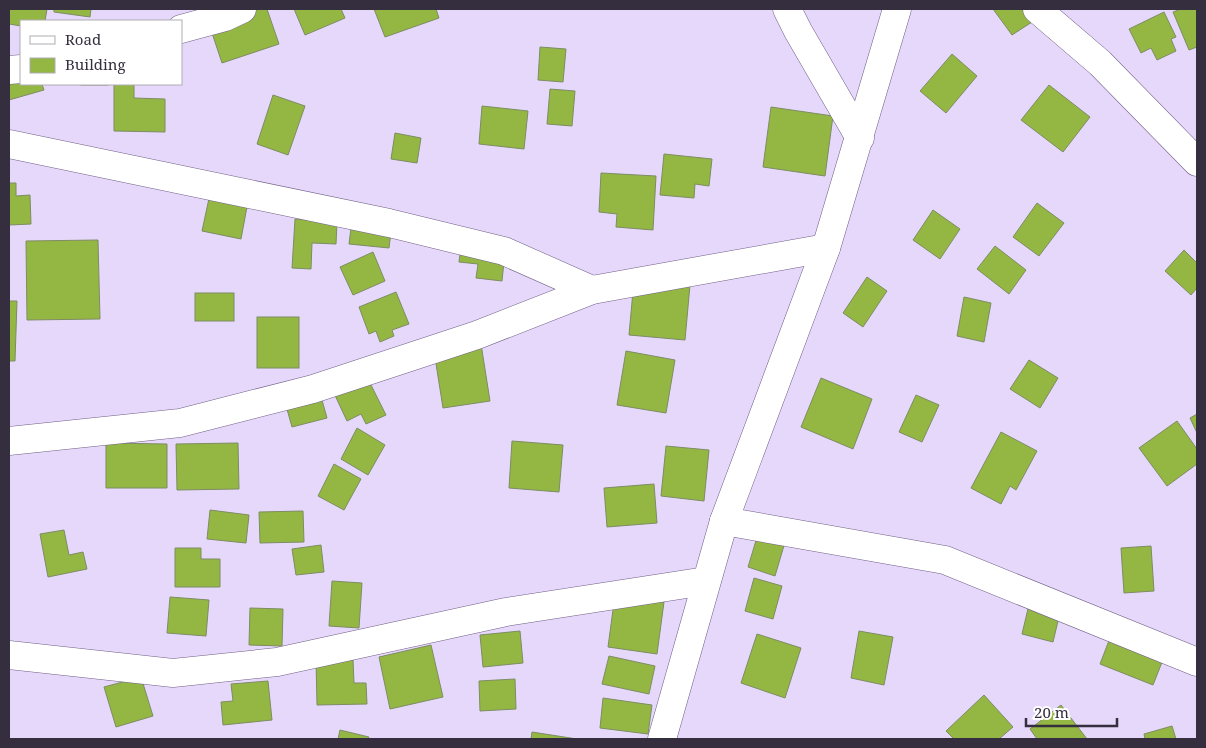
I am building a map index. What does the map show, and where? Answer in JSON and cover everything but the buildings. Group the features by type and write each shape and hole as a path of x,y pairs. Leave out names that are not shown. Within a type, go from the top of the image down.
{"street":[{"path":"182,29 225,17 242,9"},
{"path":"787,9 860,138"},
{"path":"662,739 724,521 826,248 897,9"},
{"path":"1037,9 1100,63 1197,162"},
{"path":"9,144 389,223 504,251 592,290"},
{"path":"9,441 180,423 313,389 477,335 592,290 826,248"},
{"path":"724,521 945,560 1197,662"},
{"path":"9,655 173,674 277,662 506,612 706,581"}]}
